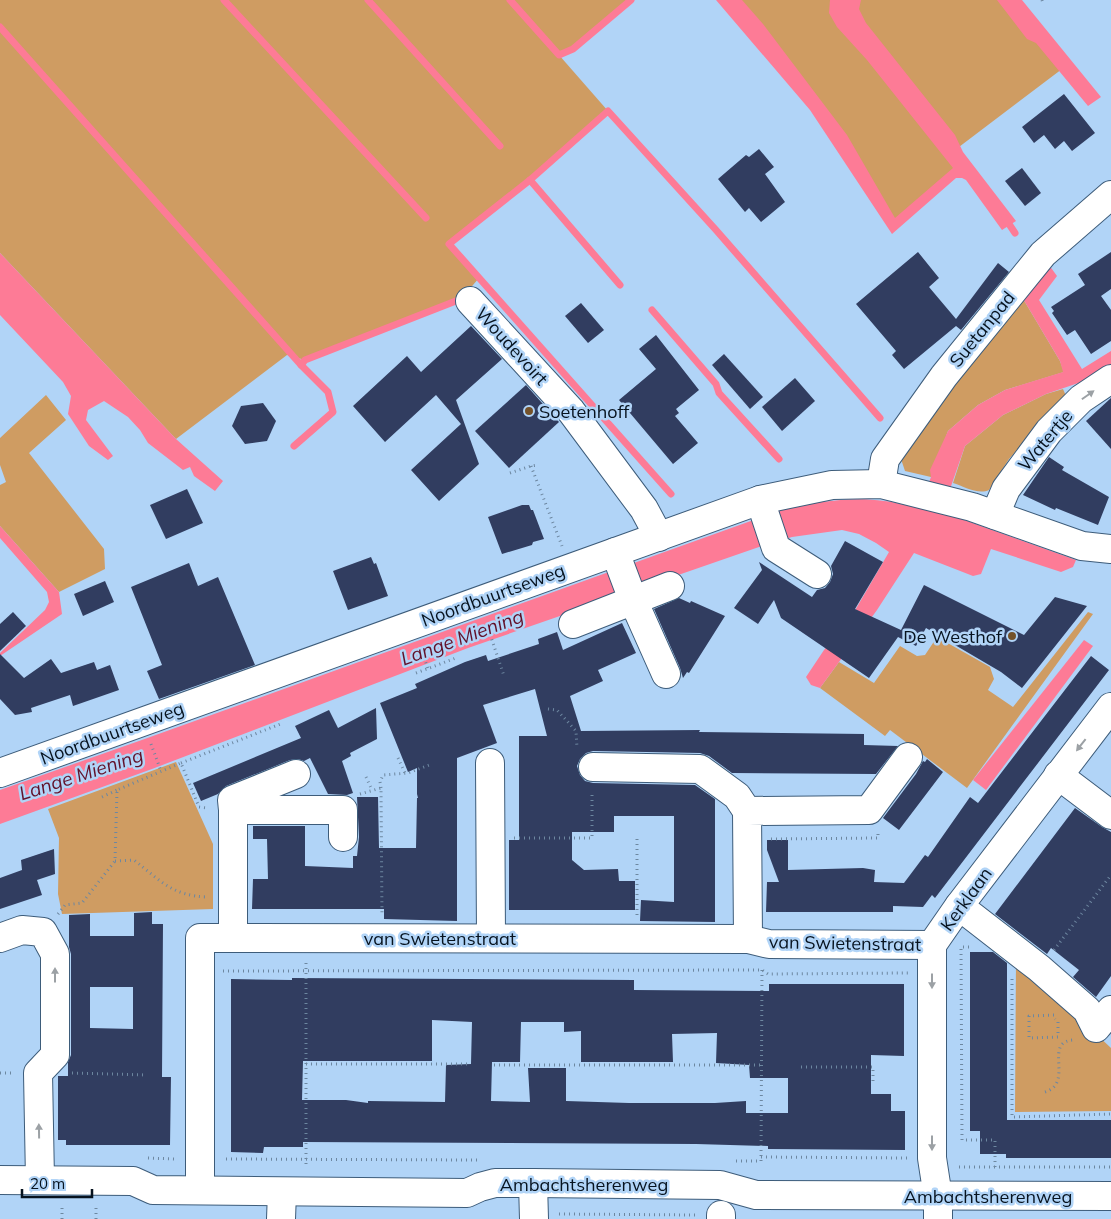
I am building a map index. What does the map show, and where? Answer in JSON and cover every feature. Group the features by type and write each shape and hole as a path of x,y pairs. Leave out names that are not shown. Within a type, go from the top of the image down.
{"street":[{"name":"Suetanpad","path":"881,484 885,459 944,376 1043,254 1111,195"},
{"name":"Woudevoirt","path":"470,301 571,411 644,509 659,537"},
{"name":"Watertje","path":"995,515 1006,489 1049,430 1081,399 1111,379"},
{"name":"Noordbuurtseweg","path":"0,773 570,568 617,557 659,537 832,485 881,484 921,493 995,515 1082,546 1111,549"},
{"path":"762,505 776,548 817,574"},
{"path":"617,557 632,598 666,674"},
{"path":"573,624 632,598 670,586"},
{"name":"Kerklaan","path":"938,1208 933,1162 932,945 959,906 1111,707"},
{"path":"747,811 869,810 908,757"},
{"path":"588,758 700,769 737,796 747,811 748,939"},
{"path":"490,763 491,938"},
{"path":"233,937 232,800 296,774"},
{"path":"1058,775 1111,815"},
{"path":"233,810 343,810 343,837"},
{"path":"959,906 1039,968 1086,1020 1111,990"},
{"path":"0,938 22,930 44,932 54,954 54,1055 38,1073 40,1180"},
{"name":"van Swietenstraat","path":"200,1190 200,938 748,939 768,944 932,945"},
{"name":"Ambachtsherenweg","path":"0,1180 133,1181 153,1190 294,1192 467,1193 480,1186 495,1183 720,1185 756,1195 938,1208 1111,1196"},
{"path":"533,1183 534,1217"},
{"path":"281,1219 294,1192"}],"path":[{"path":"510,473 538,465"},
{"path":"531,466 570,568"},
{"path":"551,518 558,516"},
{"path":"485,620 504,676"},
{"path":"416,673 456,658"},
{"path":"491,837 592,838 588,758 576,748 576,731 557,710 548,709"},
{"path":"102,796 160,769 181,763 283,723"},
{"path":"149,740 160,769"},
{"path":"398,758 405,774"},
{"path":"181,763 200,807 233,810"},
{"path":"383,938 380,782 383,775 405,774 432,764"},
{"path":"366,777 372,790"},
{"path":"343,810 356,795 381,788"},
{"path":"44,932 64,905 82,904 115,861 117,790"},
{"path":"637,838 637,939"},
{"path":"115,861 134,860 172,890 194,897 233,898"},
{"path":"1039,968 1111,875"},
{"path":"294,1192 306,1159 306,938"},
{"path":"995,1167 995,1140 962,1140 961,947 1012,948 1012,1117 1111,1114"},
{"path":"200,971 762,970 768,974 932,973"},
{"path":"730,1161 761,1162 762,970"},
{"path":"1029,1016 1086,1020 1058,1022 1058,1037 1029,1038 1029,1016"},
{"path":"1045,1092 1055,1087 1058,1082 1058,1054 1060,1048 1086,1020"},
{"path":"54,1055 66,1073 146,1075"},
{"path":"306,1064 468,1064"},
{"path":"494,1065 762,1066"},
{"path":"801,1067 873,1067 873,1082"},
{"path":"761,1156 933,1162 995,1167 1111,1167"},
{"path":"143,1158 480,1160"},
{"path":"534,1217 721,1217"}],"shaded area":[{"path":"0,0 631,0 573,49 559,55 608,111 530,180 449,244 479,278 461,299 305,360 287,355 176,439 0,253"},
{"path":"728,0 1006,0 1062,69 955,150 964,167 893,225 846,145"},
{"path":"1022,297 1060,361 1064,372 1005,390 978,405 948,431 931,477 905,471 899,453"},
{"path":"1063,389 1066,396 1009,459 989,490 975,491 953,483 965,446 1003,415 1046,394"},
{"path":"46,395 66,420 29,453 104,549 105,569 59,592 0,526 0,485 6,482 0,465 0,438"},
{"path":"1088,612 1093,614 967,788 890,730 885,736 820,688 839,662 874,683 900,646 917,656 925,655 937,637 990,667 994,679 988,690 1013,707"},
{"path":"176,762 213,844 213,909 62,914 58,894 59,838 48,809"},
{"path":"1016,959 1111,1048 1111,1111 1015,1112"}],"water":[{"path":"716,0 742,0 763,24 847,135 895,218 953,168 867,60 837,27 829,13 830,0 861,0 859,9 866,23 955,135 963,152 1016,221 1002,230 966,180 956,178 892,234 810,110"},
{"path":"997,0 1022,0 1101,97 1088,106 1036,43 1027,39"},
{"path":"0,253 176,439 223,481 215,491 194,476 190,467 183,470 148,443 140,430 128,417 104,401 88,410 86,420 113,456 108,460 89,446 68,414 71,396 63,382 0,315"},
{"name":"Lange Miening","path":"1049,265 1057,276 1039,300 1082,369 1111,351 1111,368 1099,376 1046,394 1003,415 965,446 942,512 1076,560 1073,567 1061,572 991,549 981,574 973,576 914,553 877,610 820,688 811,685 806,677 824,650 850,619 889,552 859,534 842,530 792,537 468,648 152,769 0,824 0,790 787,508 847,499 860,499 919,508 931,477 930,470 948,431 978,405 1005,390 1063,372 1060,361 1022,297"},
{"path":"0,526 59,592 62,614 0,656 0,653 45,610 49,602 47,592 0,538"},
{"path":"1084,640 1093,646 986,790 973,780"}],"building":[{"path":"1064,94 1095,133 1072,151 1064,141 1055,149 1044,135 1034,143 1022,127"},
{"path":"759,149 774,167 765,174 785,202 761,222 749,208 745,212 718,179 746,155 749,157"},
{"path":"1022,168 1041,193 1025,206 1005,181"},
{"path":"918,252 939,278 929,287 956,319 998,263 1009,272 961,330 956,326 904,369 892,355 896,351 856,304"},
{"path":"1111,252 1111,289 1101,296 1111,310 1111,341 1091,354 1075,330 1067,335 1052,313 1054,311 1051,307 1085,285 1078,274"},
{"path":"581,303 604,330 588,343 565,316"},
{"name":"Soetenhoff","path":"471,326 502,359 456,400 479,464 439,501 411,470 461,424 436,395 385,442 353,406 407,356 421,372"},
{"path":"656,335 699,390 676,409 679,413 675,416 698,443 673,464 619,400 656,369 639,349"},
{"path":"724,354 763,397 750,409 712,365"},
{"path":"795,378 815,401 782,431 762,407"},
{"path":"526,385 559,422 509,468 475,431"},
{"path":"1111,398 1111,449 1086,421"},
{"path":"263,403 276,421 267,441 245,444 232,426 241,406"},
{"path":"1049,457 1064,467 1062,470 1109,497 1098,525 1056,508 1055,510 1023,495"},
{"path":"187,489 203,523 166,539 150,505"},
{"path":"522,505 529,505 531,510 533,510 544,539 533,542 532,545 502,554 488,517"},
{"path":"845,541 883,562 855,609 901,630 924,585 1024,635 1055,597 1087,606 1022,688 1001,672 926,628 916,646 898,637 869,678 781,618 774,600 758,624 734,608 762,570 759,562 812,597 817,590 825,588 830,582 833,574 831,566"},
{"path":"371,557 374,564 376,563 388,596 348,610 333,571"},
{"path":"189,563 198,586 218,577 255,665 159,699 147,671 162,665 131,587"},
{"path":"105,581 114,602 83,616 74,594"},
{"path":"679,598 690,603 691,601 725,616 689,673 687,672 683,678 654,609"},
{"path":"13,612 26,626 0,651 0,624"},
{"path":"622,623 636,653 598,670 603,681 570,696 581,731 700,730 699,732 864,734 864,745 898,746 876,774 732,773 709,756 700,753 593,751 586,753 580,759 577,766 580,775 585,781 593,783 695,785 715,799 715,922 640,921 641,900 674,902 674,816 614,816 614,832 572,832 572,860 584,870 618,869 619,881 635,881 635,910 509,910 509,840 519,840 519,736 547,736 535,689 483,705 497,743 457,758 457,921 384,919 384,909 252,909 253,879 268,879 267,839 253,839 253,826 305,826 305,866 353,868 353,856 357,856 359,837 357,797 378,797 379,848 416,848 417,768 408,772 380,703 417,688 415,684 486,655 488,661 539,644 538,639 557,632 563,650"},
{"path":"0,654 24,678 51,659 61,673 94,662 97,670 110,665 119,690 73,706 70,695 31,708 32,712 15,715 0,699"},
{"path":"1091,656 1109,670 935,898 932,895 923,907 893,906 893,912 766,912 767,882 779,882 767,850 767,840 788,840 788,870 863,868 875,870 874,882 904,883 925,855 928,857 970,797 978,803"},
{"path":"376,708 377,739 350,753 351,756 342,761 353,793 347,795 328,794 310,758 304,761 298,759 290,760 226,786 218,794 201,801 193,783 301,738 295,726 329,710 338,728"},
{"path":"927,759 943,772 899,830 883,818 916,774 923,761 925,762"},
{"path":"1075,808 1111,832 1111,976 1096,997 1073,977 1079,970 1051,948 1047,954 995,914"},
{"path":"54,849 55,874 37,880 42,895 0,909 0,878 22,870 21,860"},
{"path":"152,912 152,924 163,924 162,1077 171,1077 170,1145 66,1145 66,1140 58,1140 58,1076 68,1076 68,1062 71,1055 69,915 90,914 90,936 134,936 134,913","holes":["90,987 133,987 133,1029 90,1028"]},
{"path":"970,952 993,952 1007,963 1007,1120 1111,1120 1111,1158 1006,1158 1006,1154 980,1154 980,1131 970,1131"},
{"path":"292,978 634,980 634,990 769,991 769,984 904,984 904,1056 871,1055 871,1094 891,1094 891,1111 905,1111 905,1150 768,1149 768,1146 696,1144 303,1142 303,1147 264,1147 263,1153 231,1152 231,979 292,980","holes":["432,1020 472,1022 471,1064 446,1065 445,1102 368,1101 368,1103 346,1100 302,1100 303,1061 432,1061","521,1022 564,1022 564,1032 581,1031 581,1062 673,1062 672,1034 717,1033 716,1063 749,1065 750,1078 788,1078 788,1113 746,1113 746,1101 715,1103 566,1101 566,1068 528,1068 530,1102 491,1101 492,1062 520,1062"]}],"waterway":[{"path":"224,0 426,218"},
{"path":"368,0 500,146"},
{"path":"510,0 559,55 573,49 631,0"},
{"path":"0,27 301,365 328,392 333,412 294,446"},
{"path":"671,494 449,244 530,180 608,111 716,230 880,418"},
{"path":"530,180 620,285"},
{"path":"1005,218 1015,233"},
{"path":"301,365 305,360 461,299"},
{"path":"652,310 716,384 719,393 779,459"}],"place":[{"name":"Soetenhoff","path":"529,411"},
{"name":"De Westhof","path":"1012,636"}]}
